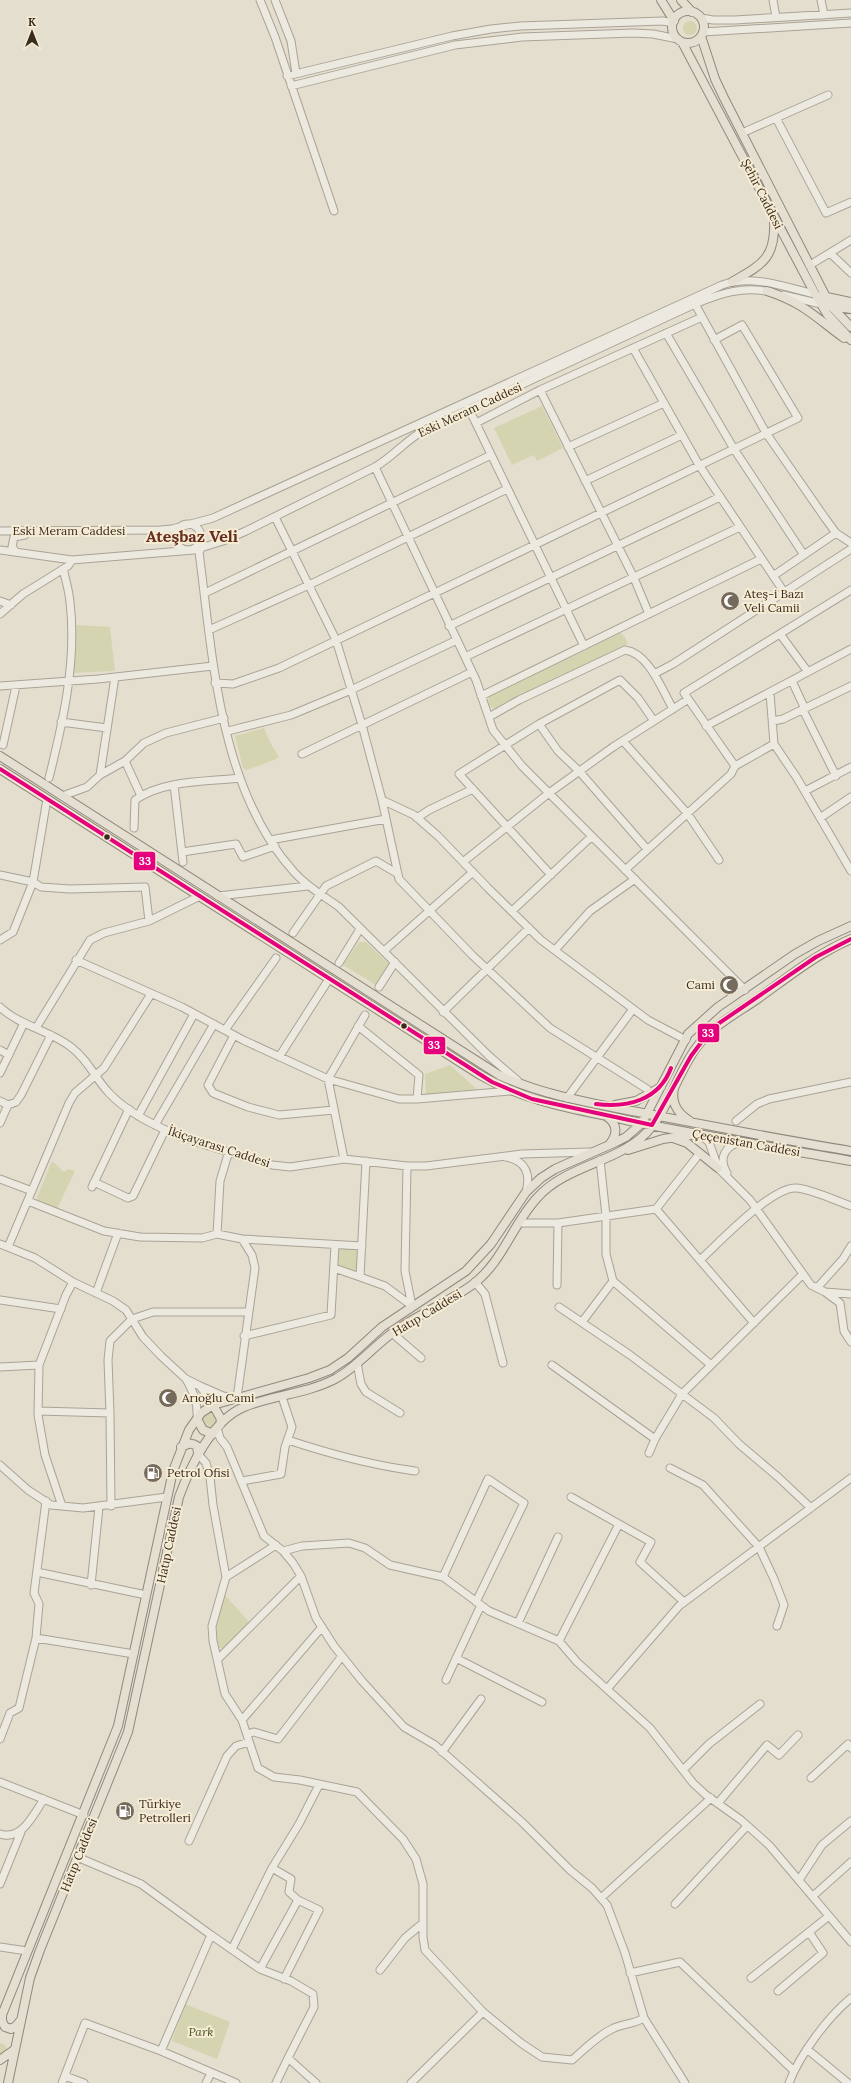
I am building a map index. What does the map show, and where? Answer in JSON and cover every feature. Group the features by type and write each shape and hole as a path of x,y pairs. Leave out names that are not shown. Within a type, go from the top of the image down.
{"main road":[{"path":"661,0 673,22 673,30 680,40 692,42 702,34 703,22 701,18 692,12 681,0"},
{"path":"673,22 682,13 692,12"},
{"name":"Şehir Caddesi","path":"702,34 715,79 810,265 823,300 835,323 851,340"},
{"name":"Şehir Caddesi","path":"680,40 815,294"},
{"path":"732,282 761,265 770,254 774,243 774,216"},
{"path":"767,291 788,298 806,308 851,343"},
{"name":"Eski Meram Caddesi","path":"815,294 823,300 851,302"},
{"name":"Şehir Caddesi","path":"823,300 831,306 851,327"},
{"path":"831,306 851,309"},
{"name":"Çeçenistan Caddesi","path":"0,756 483,1066 527,1087 567,1098 605,1106 851,1151"},
{"name":"Çeçenistan Caddesi","path":"0,768 480,1075 511,1091 545,1103 603,1115 851,1161"},
{"name":"Hatıp Caddesi","path":"1,2018 26,1950 84,1815 118,1726 167,1497 182,1447 189,1430 197,1418 201,1413 213,1405 309,1378 330,1370 348,1358 382,1327 466,1271 491,1244 526,1192 542,1178 555,1169 626,1137 642,1123 663,1085 688,1034 718,1007 745,990 795,954 818,941 851,926"},
{"path":"616,1153 635,1142 652,1125 695,1048 712,1028 816,957 851,939"},
{"path":"676,1083 673,1093 676,1108 684,1117 698,1124"},
{"path":"605,1106 636,1101 663,1085"},
{"path":"603,1115 614,1123 616,1127 615,1136 608,1146"},
{"path":"616,1153 672,1137 701,1134"},
{"path":"672,1137 687,1143 718,1168"},
{"name":"Hatıp Caddesi","path":"8,2083 30,1978 128,1732 179,1497 186,1477 198,1454 217,1429 243,1407 282,1397 335,1379 358,1364 392,1333 451,1300 475,1282 502,1252 535,1199 560,1179 616,1153"},
{"path":"197,1418 202,1430 217,1429 220,1419 213,1405"},
{"path":"182,1447 193,1443 197,1446 198,1454"},
{"path":"1,2018 5,2027 11,2029 16,2026 21,2019"},
{"path":"0,2060 14,2050"}],"street":[{"path":"260,0 334,211"},
{"path":"275,0 291,41 296,73"},
{"path":"773,0 776,17"},
{"path":"821,0 824,15"},
{"path":"701,18 713,20 735,20 851,13"},
{"path":"287,76 452,36 490,30 528,26 663,21 673,22"},
{"path":"702,34 851,23"},
{"path":"290,86 454,45 492,40 634,33 653,34 680,40"},
{"path":"742,133 828,95"},
{"path":"776,118 826,213 851,202"},
{"path":"810,265 851,240"},
{"path":"830,253 851,273"},
{"name":"Eski Meram Caddesi","path":"0,550 72,560 189,550 202,547 235,536 375,467 419,433 468,406 732,282 744,280 764,282 815,294"},
{"name":"Eski Meram Caddesi","path":"0,531 160,530 213,518 719,294 737,290 767,291 823,300"},
{"path":"696,304 714,340 766,433 836,533 850,542"},
{"path":"476,423 540,390 702,317"},
{"path":"215,683 233,684 264,673 336,640 798,418 742,325 714,340"},
{"path":"666,333 734,449 804,555"},
{"path":"633,348 699,465 784,592"},
{"path":"540,390 634,578 648,614"},
{"path":"568,447 664,403"},
{"path":"468,406 584,646"},
{"path":"585,481 682,435"},
{"path":"205,593 491,455"},
{"path":"375,467 472,672 493,730 549,793 591,837 745,990"},
{"path":"209,630 309,585 507,489"},
{"path":"450,626 720,497"},
{"path":"275,517 336,640 362,725 382,800 399,879 487,969 550,1028 647,1089"},
{"path":"464,657 567,610 740,527"},
{"path":"16,552 12,547 12,541 14,537 19,534 68,535 87,531"},
{"path":"773,576 836,533"},
{"path":"202,547 200,552 215,683 240,778 259,823 293,872 308,886 321,894 384,951 443,1012 489,1056 527,1087"},
{"path":"654,674 673,664 851,549"},
{"path":"481,696 760,558"},
{"path":"0,614 23,594 68,566 72,560"},
{"path":"49,778 69,681 72,638 70,601 63,569"},
{"path":"734,766 684,692 851,590"},
{"path":"0,601 11,605"},
{"path":"780,634 808,672"},
{"path":"228,731 291,715 351,690 457,640"},
{"path":"706,726 851,649"},
{"path":"489,716 519,700 625,650 634,651 654,674 673,709"},
{"path":"0,686 16,686 115,677 213,666"},
{"path":"302,754 472,672"},
{"path":"100,774 115,677"},
{"path":"551,875 460,774 539,724 620,680 638,698 654,721"},
{"path":"792,681 804,710 836,776"},
{"path":"3,745 16,686"},
{"path":"773,721 783,719 804,710 851,686"},
{"path":"770,693 774,744 805,791 820,818 848,859 851,871"},
{"path":"463,862 549,793 579,771 688,700"},
{"path":"62,796 87,787 100,774 125,761 144,743 166,733 224,718"},
{"path":"61,722 107,728"},
{"path":"539,724 558,751 579,771 647,849"},
{"path":"623,741 687,813 719,860"},
{"path":"625,870 731,774 734,766 774,744"},
{"path":"125,761 141,796"},
{"path":"805,791 851,767"},
{"path":"134,828 135,800 141,796 166,786 240,778"},
{"path":"174,785 183,862"},
{"path":"417,818 429,810 473,789"},
{"path":"820,818 851,798"},
{"path":"0,940 13,932 33,882 47,799"},
{"path":"382,800 417,818 438,836 529,928 555,950 648,1020 686,1040"},
{"path":"182,852 236,844 242,857 272,843 386,819"},
{"path":"512,911 591,837"},
{"path":"293,933 326,886 333,881 376,861 398,874"},
{"path":"384,951 428,910 473,872"},
{"path":"0,875 33,882 42,887 70,889 145,887 149,921"},
{"path":"555,950 590,911 635,880"},
{"path":"218,896 308,886"},
{"path":"36,1028 85,946 96,936 149,921 200,896"},
{"path":"443,1012 529,928"},
{"path":"339,963 360,929"},
{"path":"225,1030 276,958"},
{"path":"76,960 194,1014 279,1057 328,1079 399,1099 417,1099 511,1091"},
{"path":"379,988 395,962"},
{"path":"279,1057 329,979"},
{"path":"8,1246 69,1103 75,1093 97,1076 104,1068 151,994"},
{"name":"İkiçayarası Caddesi","path":"0,1007 10,1017 51,1035 70,1046 87,1061 109,1093 138,1116 165,1130 272,1165 290,1166 344,1159 407,1166 426,1166 522,1154 578,1153 599,1150"},
{"path":"567,1098 633,1008"},
{"path":"138,1116 194,1014"},
{"path":"344,1159 328,1079 365,1015"},
{"path":"0,1073 24,1023"},
{"path":"155,1125 214,1024"},
{"path":"358,1026 419,1075 417,1099"},
{"path":"0,1123 8,1105 16,1102 21,1095 51,1035"},
{"path":"234,1035 208,1085 213,1093 248,1107 279,1115 334,1110"},
{"path":"0,1050 9,1055"},
{"path":"736,1121 757,1104 769,1099 851,1082"},
{"path":"0,1101 8,1105"},
{"path":"129,1109 93,1184 128,1198 133,1196 165,1130"},
{"path":"701,1134 709,1142 718,1168 730,1178 756,1208 802,1274 811,1285 825,1292 840,1304 844,1331 851,1342"},
{"path":"730,1178 722,1163 724,1154 729,1147 742,1142"},
{"path":"217,1234 220,1181 229,1151"},
{"path":"519,1223 558,1223 656,1209 700,1153"},
{"path":"504,1156 518,1161 525,1168 528,1177 526,1192"},
{"path":"600,1160 606,1216 606,1254 614,1281 711,1365"},
{"path":"360,1277 366,1161"},
{"path":"407,1166 405,1271 412,1306"},
{"path":"0,1179 32,1191"},
{"path":"700,1260 756,1208 783,1190 796,1188 851,1206"},
{"path":"28,1201 104,1231 140,1237 202,1238 217,1234 242,1239 362,1246"},
{"path":"656,1209 754,1323"},
{"path":"557,1285 558,1223"},
{"path":"96,1293 118,1233"},
{"path":"186,1379 223,1396 237,1398 244,1336 255,1268 252,1255 242,1239"},
{"path":"0,1244 35,1258 73,1282 113,1301 126,1310 148,1342 186,1379 194,1392 198,1405 197,1418"},
{"path":"244,1336 331,1315 335,1245"},
{"path":"817,1288 843,1259 851,1246"},
{"path":"334,1268 385,1286 412,1306"},
{"path":"649,1453 655,1439 682,1394 802,1274"},
{"path":"582,1322 614,1281"},
{"path":"62,1506 44,1454 38,1411 38,1365 73,1282"},
{"path":"475,1282 485,1294 503,1363"},
{"path":"825,1292 851,1294"},
{"path":"0,1300 61,1309"},
{"path":"559,1307 630,1355 714,1418 739,1444 778,1477 811,1508"},
{"path":"111,1506 108,1360 110,1341 132,1319 153,1312 248,1312"},
{"path":"392,1333 421,1358"},
{"path":"358,1364 361,1384 366,1392 400,1413"},
{"path":"552,1364 655,1439"},
{"path":"0,1367 38,1365"},
{"path":"200,1386 213,1405"},
{"path":"242,1481 281,1474 292,1427 282,1397"},
{"path":"38,1411 110,1413"},
{"path":"217,1429 220,1438 227,1447 242,1481 264,1536 283,1551 301,1576 316,1618 342,1656 390,1714 404,1727 435,1745 522,1822 607,1905 625,1953 644,2018 685,2083"},
{"path":"288,1440 326,1453 375,1465 414,1471"},
{"path":"198,1454 206,1463 210,1477 212,1505 226,1577 212,1626 213,1641 218,1659 224,1694 242,1720 248,1734 249,1742 258,1768 274,1777 300,1780 357,1792 403,1839 416,1859 423,1884 425,1950 483,2012 521,2043 542,2057 572,2060 597,2038 612,2028 635,2023 644,2018"},
{"path":"0,1465 28,1490 51,1505 83,1508 99,1507 167,1497"},
{"path":"670,1468 703,1485 759,1547 784,1605 777,1626"},
{"path":"607,1689 684,1602 851,1478"},
{"path":"442,1577 488,1480 524,1503 478,1604 446,1680"},
{"path":"571,1497 651,1542 640,1562 684,1602"},
{"path":"0,1739 2,1730 10,1713 19,1708 36,1638 39,1604 34,1593 46,1501"},
{"path":"91,1585 99,1507"},
{"path":"559,1641 619,1524"},
{"path":"518,1624 558,1537"},
{"path":"283,1551 302,1546 349,1543 364,1548 390,1565 442,1577 478,1604 518,1624 559,1641 578,1662 650,1728 693,1782 769,1845 851,1942"},
{"path":"226,1577 276,1545"},
{"path":"37,1572 146,1596"},
{"path":"218,1659 301,1576"},
{"path":"242,1720 322,1628"},
{"path":"36,1638 134,1654"},
{"path":"248,1734 254,1732 278,1739 342,1656"},
{"path":"456,1658 542,1702"},
{"path":"442,1752 481,1699"},
{"path":"683,1770 709,1744 760,1704"},
{"path":"718,1804 767,1745 779,1755 798,1735"},
{"path":"189,1841 227,1756 236,1746 249,1742"},
{"path":"811,1778 848,1744 851,1748"},
{"path":"0,1782 84,1815"},
{"path":"232,1949 272,1868 298,1824 318,1784"},
{"path":"601,1898 711,1798"},
{"path":"0,1883 21,1832 44,1799"},
{"path":"799,1880 822,1845 851,1821"},
{"path":"675,1904 747,1826"},
{"path":"0,1834 8,1836 21,1832"},
{"path":"77,1858 141,1884 211,1935 260,1968 291,1981 313,1994 314,2007 276,2083"},
{"path":"813,1896 851,1862"},
{"path":"272,1868 291,1878 289,1892 298,1900 318,1910 284,1979"},
{"path":"260,1968 298,1900"},
{"path":"751,1978 829,1916"},
{"path":"380,1970 405,1938 423,1923"},
{"path":"778,1991 823,1953 809,1932"},
{"path":"161,2051 211,1935"},
{"path":"0,1947 26,1950"},
{"path":"630,1973 680,1962 794,2071"},
{"path":"789,2083 794,2071 833,2013 851,1998"},
{"path":"411,2083 483,2012"},
{"path":"84,2083 64,2080 85,2023 161,2051 236,2083"},
{"path":"808,2050 848,2083"},
{"path":"288,2058 316,2083"},
{"path":"206,2083 211,2073"}],"green space":[{"path":"690,21 695,23 697,28 695,33 690,35 685,33 683,28 685,23"},
{"path":"542,406 563,448 537,461 534,455 512,465 494,428"},
{"path":"76,625 110,627 115,671 73,673"},
{"path":"619,632 625,637 628,644 494,709 489,705 488,696"},
{"path":"264,728 279,757 247,770 243,768 235,736"},
{"path":"359,942 366,942 389,964 376,985 343,965"},
{"path":"450,1065 479,1091 426,1096 425,1074"},
{"path":"52,1161 64,1172 68,1169 75,1171 57,1209 38,1201 37,1197"},
{"path":"337,1248 358,1249 358,1271 340,1268 337,1265"},
{"path":"210,1412 217,1417 218,1420 213,1427 210,1428 203,1423 202,1420 207,1413"},
{"path":"224,1594 250,1623 227,1648 219,1648 216,1628"},
{"name":"Park","path":"185,2004 230,2022 217,2059 172,2041"},
{"path":"0,2043 5,2045 8,2051 0,2058"}],"transit line":[{"name":"33","path":"0,769 492,1082 532,1099 652,1125 691,1056 712,1028 816,957 851,939"},
{"name":"33","path":"596,1104 620,1105 641,1100 659,1088 666,1079 671,1068"}],"place":[{"name":"Ateş-i Bazı Veli Camii","path":"730,601"},
{"name":"Cami","path":"729,985"},
{"name":"Arıoğlu Cami","path":"168,1398"},
{"name":"Petrol Ofisi","path":"153,1473"},
{"name":"Türkiye Petrolleri","path":"125,1811"}],"district":[{"name":"Ateşbaz Veli","path":"192,536"}]}
